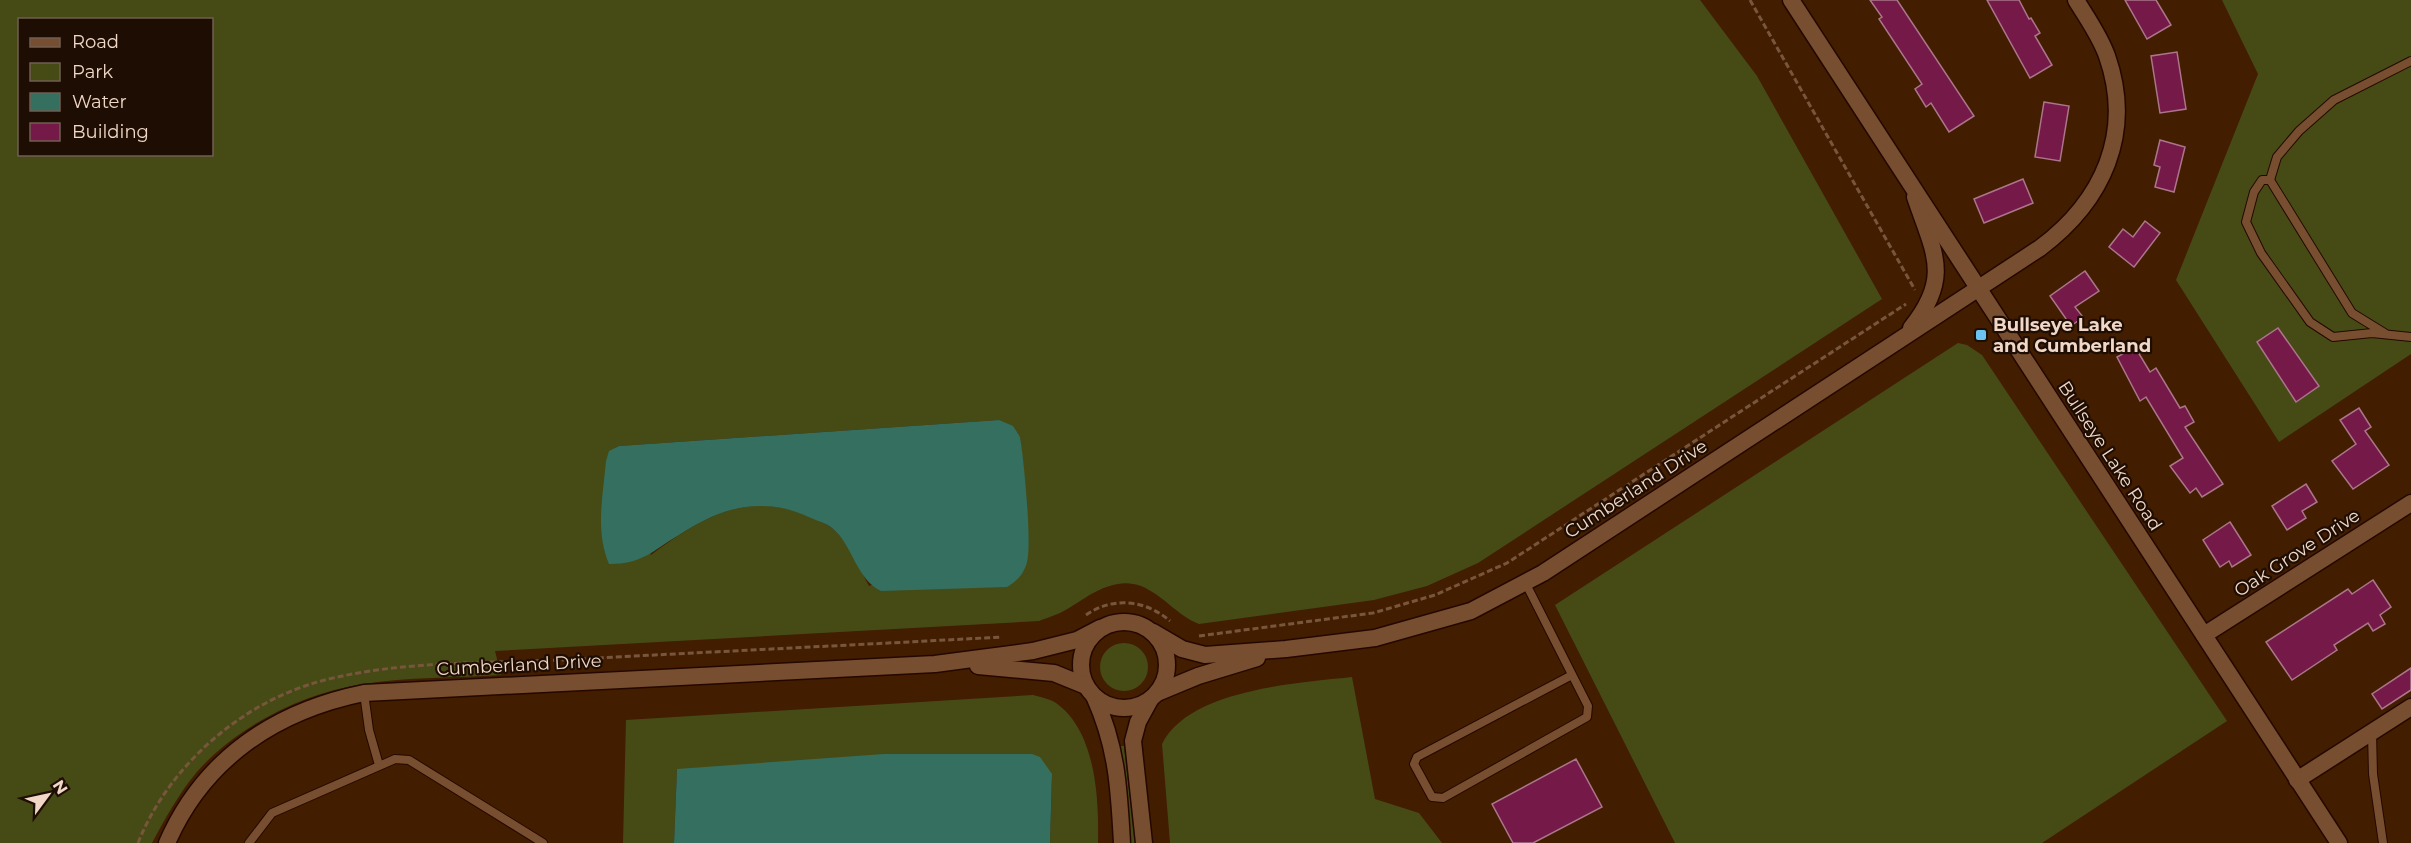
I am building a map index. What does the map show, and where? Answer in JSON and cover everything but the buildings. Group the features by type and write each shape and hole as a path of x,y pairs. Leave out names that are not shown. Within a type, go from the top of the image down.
{"street":[{"name":"Bullseye Lake Road","path":"1791,0 1977,290 2339,843"},
{"name":"Cumberland Drive","path":"1153,632 1182,649 1205,655 1286,649 1385,635 1471,611 1525,582 1903,339 2040,248 2067,226 2088,202 2109,159 2116,126 2114,83 2101,42 2076,0"},
{"path":"1903,339 1928,307 1936,285 1936,262 1912,187"},
{"name":"Oak Grove Drive","path":"2204,635 2411,503"},
{"path":"1122,843 1114,752 1108,729 1090,691 1081,662 1083,650 1100,628 1113,622 1128,621 1153,632 1169,659 1164,682 1138,722 1133,741 1144,843"},
{"name":"Cumberland Drive","path":"167,843 175,825 201,786 251,739 288,716 326,701 364,693 935,664 1033,651 1077,640 1100,628"},
{"name":"Cumberland Drive","path":"1153,696 1198,676 1286,649"},
{"name":"Cumberland Drive","path":"935,664 1007,667 1054,673 1090,691"},
{"path":"1090,691 1103,702 1125,708 1153,696"},
{"path":"2297,780 2411,707"}],"lane":[{"path":"2386,334 2352,313 2270,180 2277,157 2300,131 2334,100 2411,61"},
{"path":"2270,180 2262,180 2254,192 2246,222 2260,253 2310,322 2333,337 2386,334 2411,337"},
{"path":"1525,582 1588,706 1587,717 1443,798 1432,797 1414,764 1417,757 1572,675"},
{"path":"364,693 369,730 379,765"},
{"path":"2372,733 2373,774 2383,843"},
{"path":"249,843 272,813 395,759 409,760 543,843"}],"path":[{"path":"1750,0 1918,296"},
{"path":"1190,635 1373,613 1435,596 1507,563 1908,302"},
{"path":"1084,616 1101,606 1133,603 1152,608 1174,624"},
{"path":"138,843 165,793 182,770 227,728 278,698 307,685 342,676 470,664 1013,636"}],"green space":[{"path":"0,0 1700,0 1757,76 1882,299 1478,563 1427,586 1374,600 1199,624 1184,616 1149,590 1141,586 1121,583 1103,588 1062,612 1039,621 495,651 501,675 363,684 317,695 250,727 212,756 196,773 178,798 152,843 0,843","holes":["999,420 1020,437 1027,525 869,586 849,547 832,528 810,517 781,508 761,506 722,513 686,531 651,555 609,452 619,446"]},
{"path":"2222,0 2411,0 2411,354 2279,442 2176,280 2258,74"},
{"path":"1958,343 1967,345 1982,355 2227,721 2042,843 1675,843 1555,605"},
{"path":"1124,643 1141,650 1148,667 1141,684 1124,691 1107,684 1100,667 1107,650"},
{"path":"1352,677 1375,799 1419,813 1442,843 1170,843 1162,744 1176,726 1195,711 1247,692 1303,682"},
{"path":"1033,695 1056,703 1080,730 1087,748 1096,787 1098,843 1050,843 1052,774 677,769 674,843 623,843 626,720"},
{"path":"1121,746 1124,746 1135,843 1130,843"}],"water":[{"path":"999,420 1013,426 1020,437 1028,520 1026,566 1020,577 1007,587 881,591 866,578 845,543 830,526 793,511 759,506 743,507 711,517 639,559 609,564 602,539 602,500 609,451 619,446"},
{"path":"884,754 1032,754 1040,757 1052,774 1050,843 674,843 677,769"}],"place":[{"name":"Bullseye Lake and Cumberland","path":"1981,335"}]}
